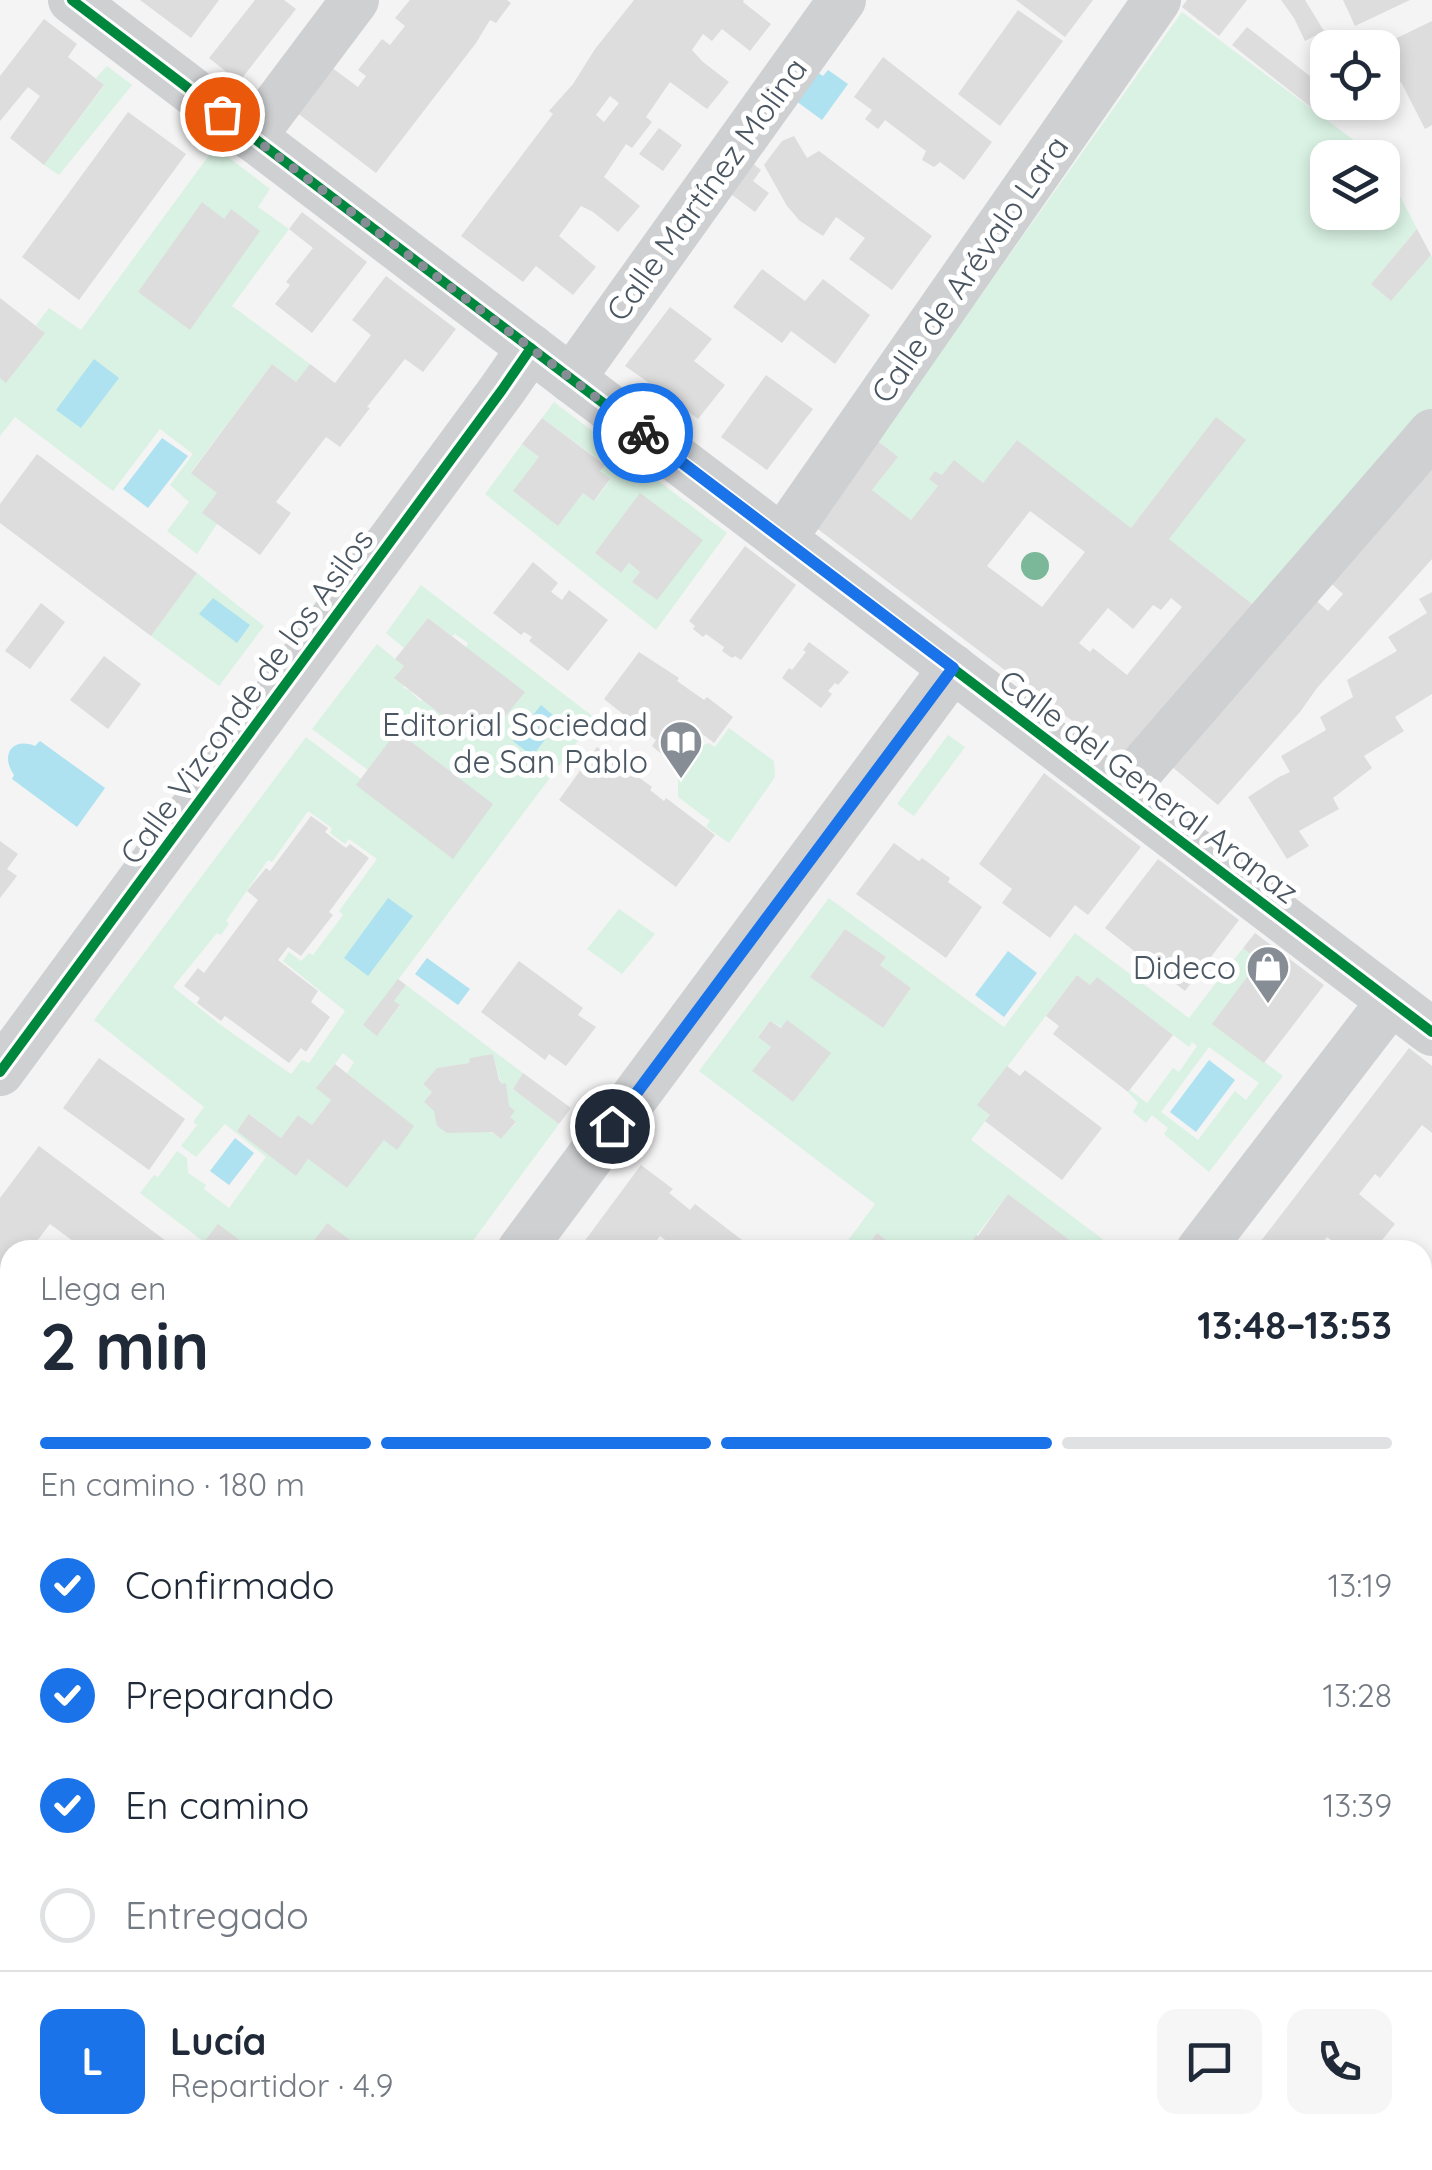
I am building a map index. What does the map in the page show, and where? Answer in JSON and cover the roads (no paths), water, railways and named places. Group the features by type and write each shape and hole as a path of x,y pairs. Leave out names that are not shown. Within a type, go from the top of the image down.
{"street":[{"name":"Calle del General Aranaz","path":"72,0 1432,1032"},
{"path":"252,137 354,0"},
{"name":"Calle Martínez Molina","path":"572,379 842,0"},
{"name":"Calle de Arévalo Lara","path":"782,539 1157,0"},
{"name":"Calle Vizconde de los Asilos","path":"0,1072 531,348"},
{"path":"1119,794 1432,433"},
{"path":"528,1240 953,668"},
{"path":"1208,1240 1391,1001"}],"water":[{"path":"828,70 848,84 822,120 796,101 817,72 823,76"},
{"path":"94,359 119,378 81,428 56,410"},
{"path":"162,438 188,456 148,508 123,489"},
{"path":"213,598 250,625 237,643 199,614"},
{"path":"541,705 560,721 532,756 513,741"},
{"path":"40,741 105,788 77,827 12,779 8,761 11,750 20,744 35,746"},
{"path":"388,898 413,916 368,976 344,958"},
{"path":"1008,951 1037,973 1004,1017 975,995"},
{"path":"427,958 470,989 458,1005 415,974"},
{"path":"1209,1060 1235,1080 1196,1132 1170,1112"},
{"path":"235,1138 254,1153 229,1185 210,1171"}],"place":[{"name":"Editorial Sociedad de San Pablo","path":"681,780"},
{"name":"Dideco","path":"1268,1005"}]}
